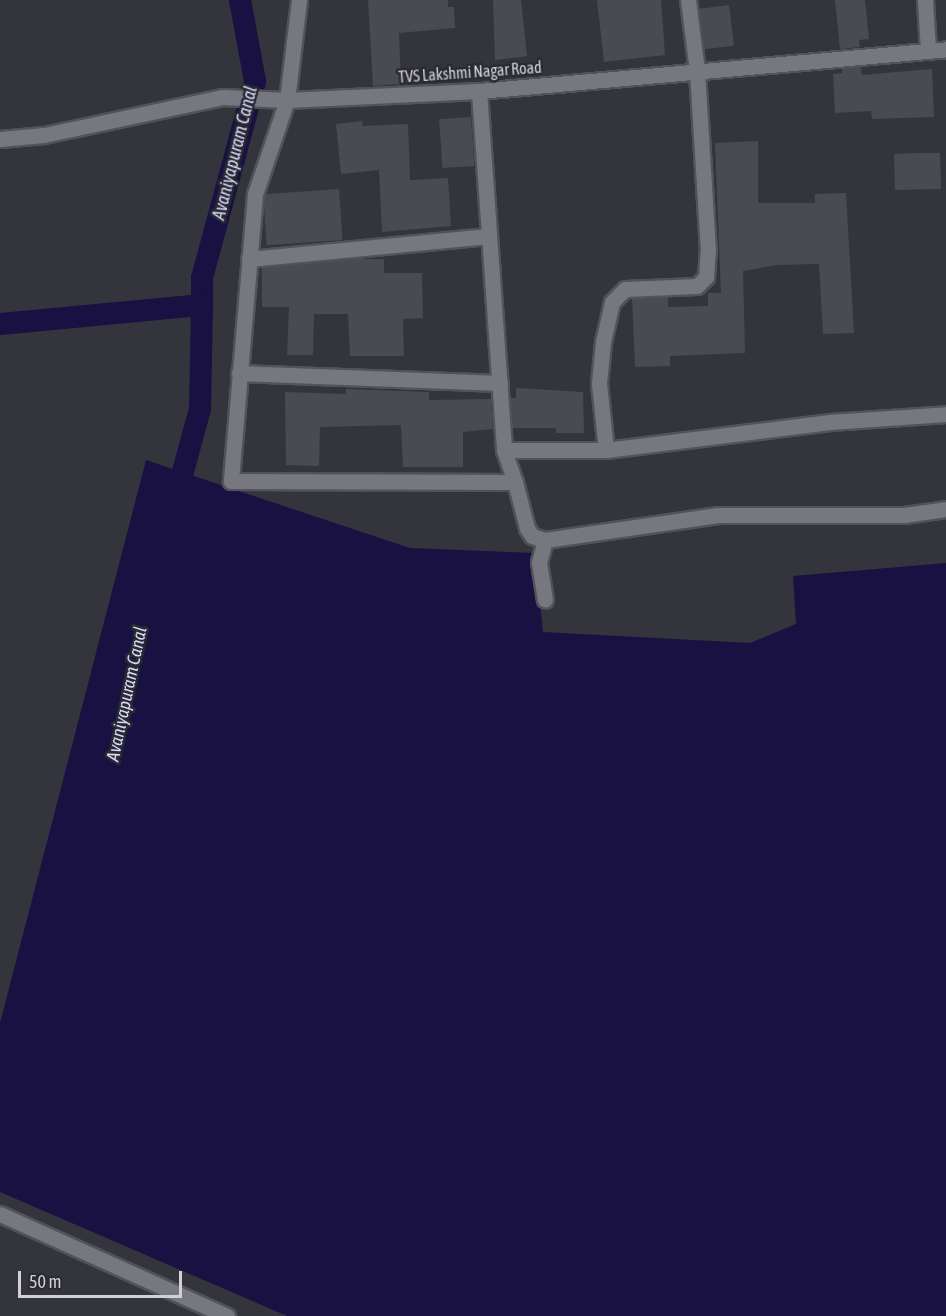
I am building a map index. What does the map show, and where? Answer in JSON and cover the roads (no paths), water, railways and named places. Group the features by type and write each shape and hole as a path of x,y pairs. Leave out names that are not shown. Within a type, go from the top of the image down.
{"street":[{"path":"299,0 287,100 255,194 231,482 515,482"},
{"path":"606,450 599,383 603,342 612,302 625,289 697,286 706,277 708,251 697,71 688,0"},
{"path":"925,0 928,50"},
{"name":"TVS Lakshmi Nagar Road","path":"0,139 44,135 223,97 287,100 479,91 946,49"},
{"path":"479,91 504,450 527,528 532,536 544,540 718,515 904,515 946,509"},
{"path":"249,259 489,236"},
{"path":"239,373 500,383"},
{"path":"504,450 606,450 830,422 946,414"},
{"path":"544,540 539,562 545,600"},
{"path":"0,1214 227,1316"}],"water":[{"path":"146,460 410,548 535,553 543,632 750,643 796,624 793,576 946,563 946,1316 287,1316 0,1192 0,1023"}],"waterway":[{"name":"Avaniyapuram Canal","path":"0,324 202,305 202,278 255,81 240,0"},
{"name":"Avaniyapuram Canal","path":"175,501 200,409 202,305"}]}
